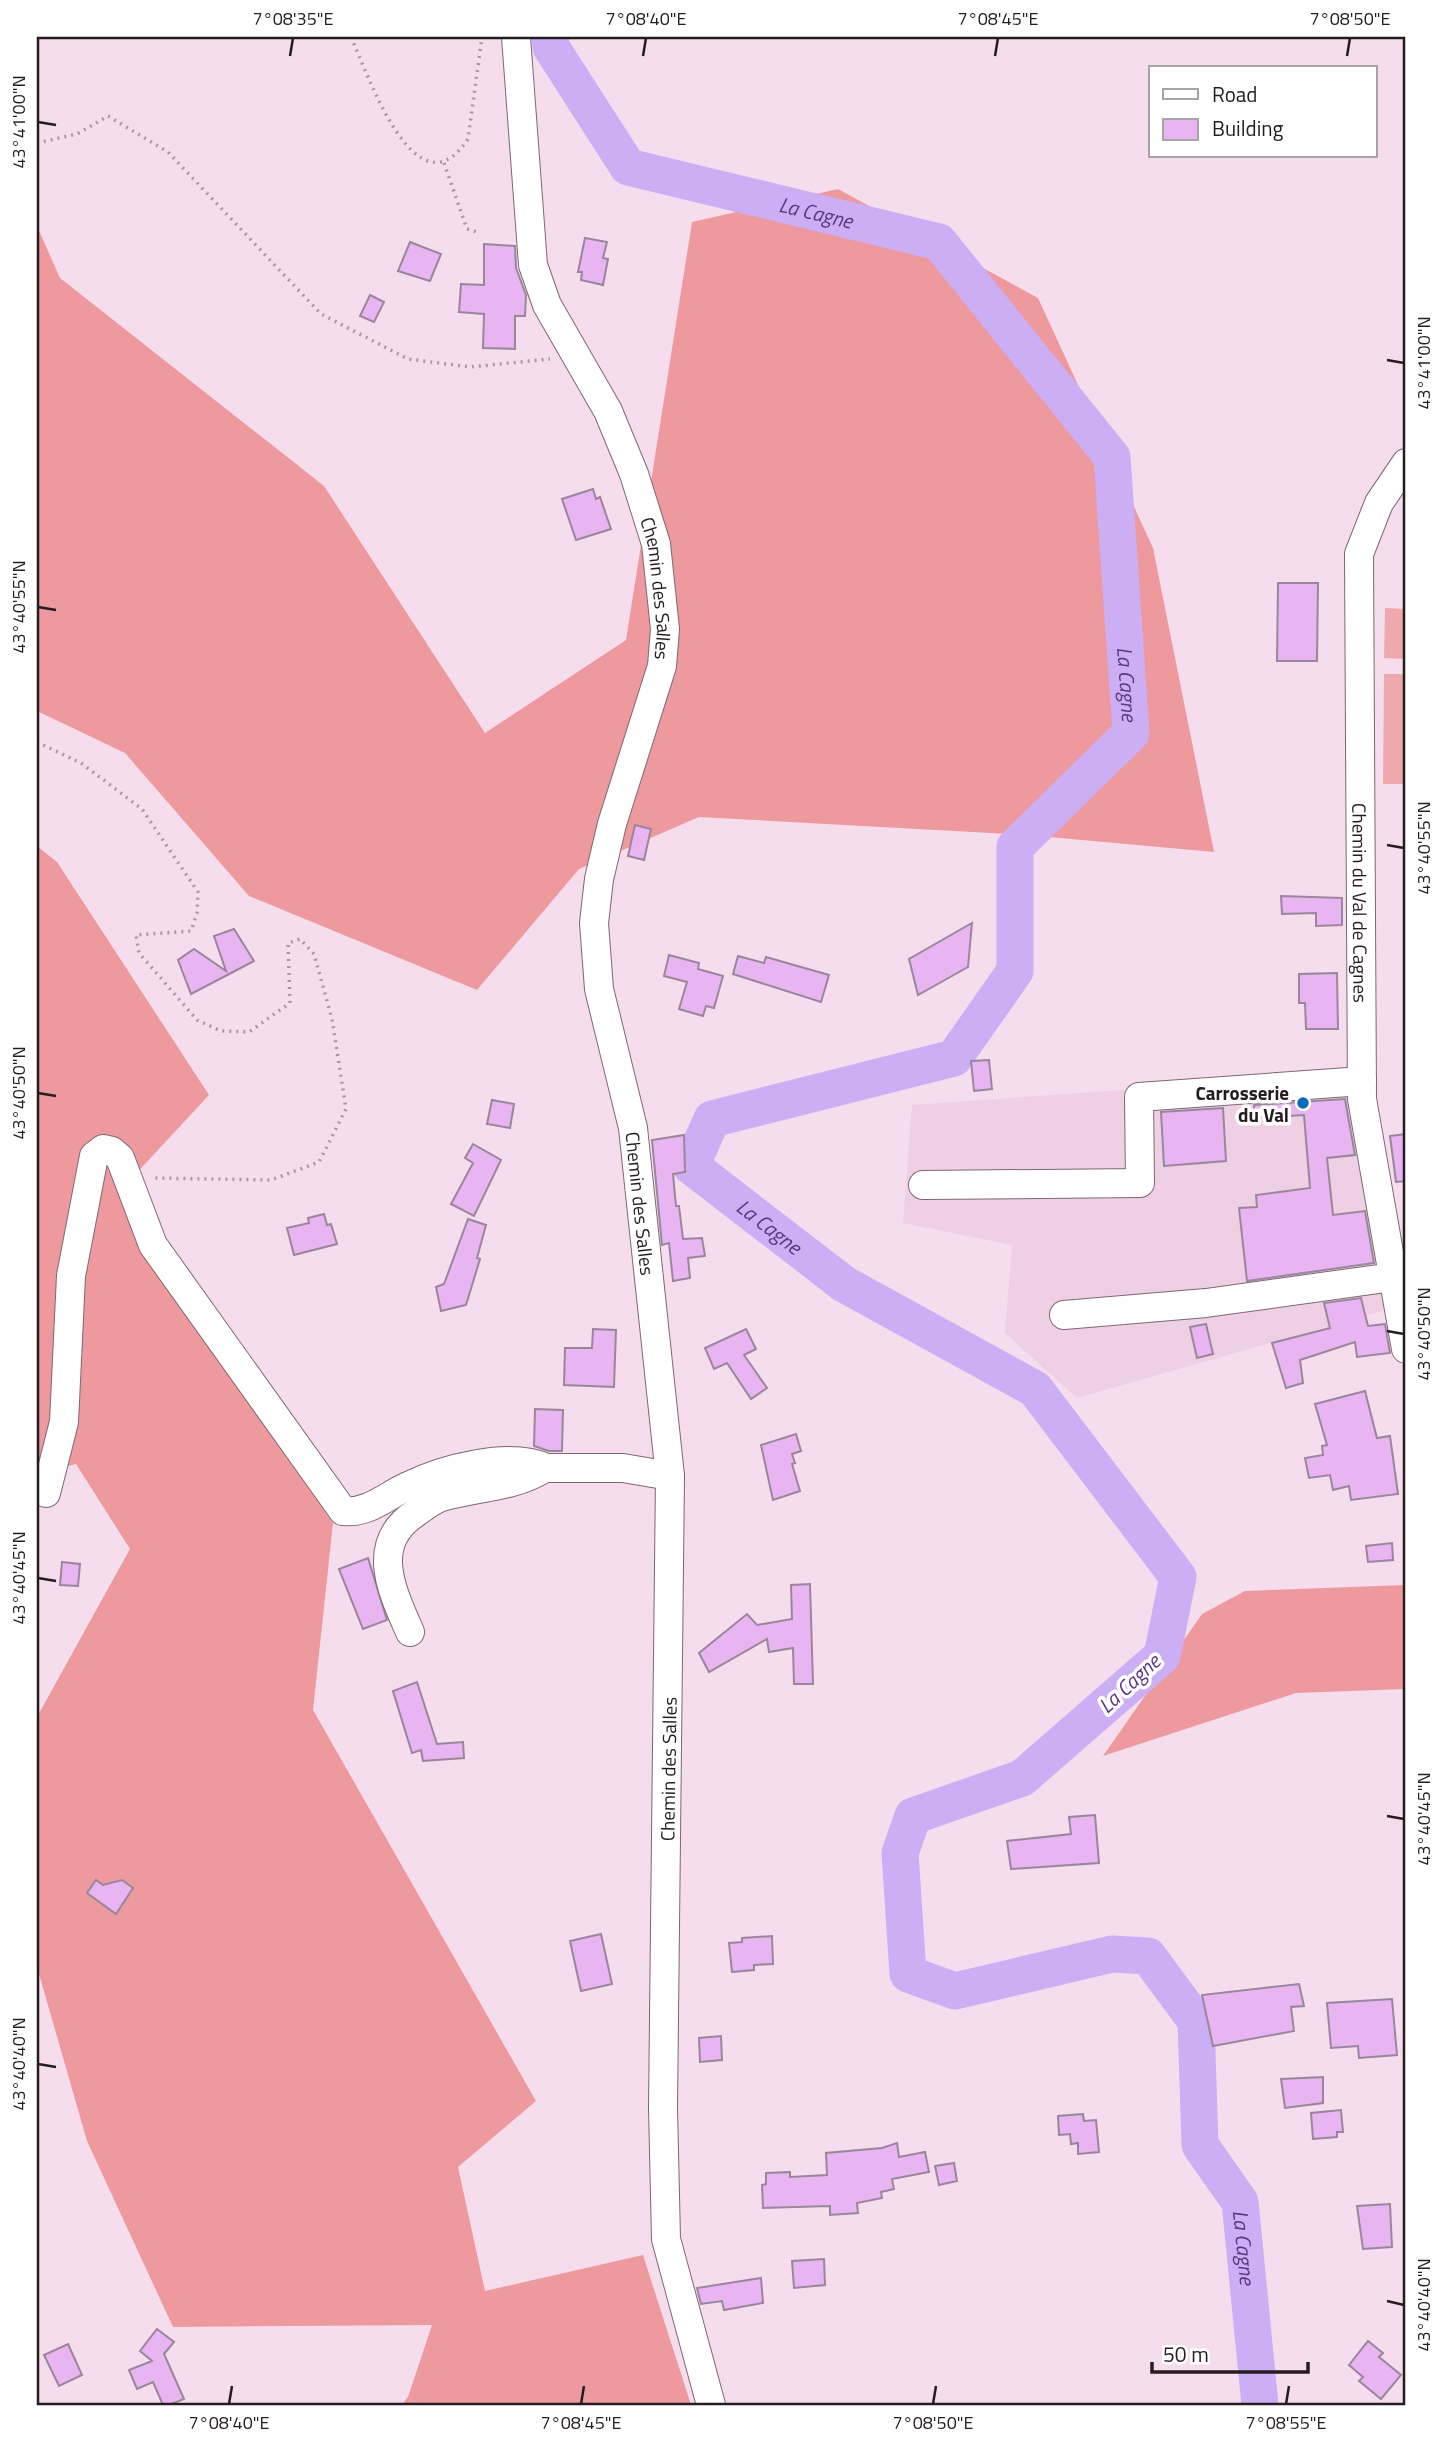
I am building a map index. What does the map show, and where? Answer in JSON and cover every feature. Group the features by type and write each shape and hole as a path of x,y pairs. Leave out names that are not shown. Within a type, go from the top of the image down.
{"street":[{"name":"Chemin des Salles","path":"516,37 533,265 547,305 572,353 608,411 634,474 656,544 665,629 662,666 612,824 599,878 594,923 598,989 633,1128 670,1476 663,2108 666,2239 711,2405"},
{"name":"Chemin du Val de Cagnes","path":"1406,463 1379,503 1359,554 1362,1099 1406,1349"},
{"path":"923,1185 1140,1183 1139,1097 1362,1081"},
{"path":"46,1493 64,1422 71,1276 94,1156 103,1149 112,1151 120,1158 153,1245 343,1511 358,1513 408,1486 450,1469 495,1462 536,1463 546,1468 623,1468 670,1476"},
{"path":"1065,1315 1206,1303 1393,1277"},
{"path":"410,1632 390,1587 387,1558 391,1543 407,1518 441,1496 529,1478 546,1468"}],"path":[{"path":"351,37 397,134 414,154 432,163 444,163 458,153 468,139 482,37"},
{"path":"37,143 77,134 108,116 168,152 321,314 408,359 470,367 545,360 572,353"},
{"path":"444,163 467,229 477,232"},
{"path":"37,741 81,763 142,809 198,892 197,913 191,931 135,935 139,953 197,1020 221,1031 249,1031 290,1003 288,943 300,939 314,954 332,1018 346,1109 319,1161 271,1180 129,1177"}],"shaded area":[{"path":"838,189 1038,298 1153,548 1214,852 1027,835 699,817 579,869 477,990 249,896 125,753 37,711 37,226 60,278 324,486 485,733 626,640 692,222"},
{"path":"1385,608 1406,609 1406,659 1384,658"},
{"path":"1384,674 1406,674 1406,784 1383,784"},
{"path":"37,846 57,862 209,1095 118,1193 216,1357 333,1523 313,1710 536,2101 458,2167 485,2291 643,2255 691,2405 402,2405 408,2397 432,2325 173,2327 87,2141 37,1967 37,1717 130,1549 76,1464 37,1474"},
{"path":"1349,1074 1386,1310 1077,1398 1005,1333 1012,1245 903,1223 912,1105"},
{"path":"1406,1585 1406,1689 1296,1693 1103,1756 1202,1614 1245,1591"}],"building":[{"path":"585,238 607,242 603,258 608,259 603,285 581,280 582,272 578,272"},
{"path":"410,242 441,254 430,281 398,271"},
{"path":"484,244 515,246 516,268 526,295 525,316 515,316 515,349 483,348 484,314 459,312 461,284 484,285"},
{"path":"370,295 384,302 374,322 360,316"},
{"path":"593,489 596,499 600,497 611,529 576,540 562,499"},
{"path":"1278,583 1318,583 1317,661 1277,661"},
{"path":"635,825 651,829 644,860 628,856"},
{"path":"1281,896 1342,898 1342,925 1316,926 1316,913 1282,914"},
{"path":"972,923 968,967 918,995 909,959"},
{"path":"234,929 254,961 191,994 178,960 194,949 226,971 214,936"},
{"path":"669,955 699,963 698,969 723,976 714,1008 706,1006 703,1016 679,1009 687,982 664,976"},
{"path":"738,956 764,963 766,957 829,975 821,1002 733,974"},
{"path":"1337,973 1338,1029 1306,1029 1305,1003 1299,1003 1299,974"},
{"path":"989,1060 992,1089 974,1091 971,1061"},
{"path":"1345,1099 1355,1155 1327,1158 1333,1215 1365,1211 1374,1263 1247,1281 1239,1208 1257,1207 1256,1195 1310,1188 1304,1115 1254,1118 1254,1105"},
{"path":"492,1100 514,1104 510,1128 487,1124"},
{"path":"1223,1108 1226,1161 1164,1166 1161,1112"},
{"path":"1406,1134 1406,1181 1396,1182 1390,1136"},
{"path":"684,1135 685,1172 673,1174 676,1206 679,1206 683,1239 702,1238 705,1256 688,1258 690,1278 673,1281 669,1243 662,1245 652,1140"},
{"path":"473,1144 501,1160 474,1216 451,1204 473,1163 465,1158"},
{"path":"324,1214 327,1225 331,1224 337,1244 294,1255 287,1228 309,1223 308,1218"},
{"path":"468,1219 486,1225 477,1258 480,1259 466,1305 441,1311 436,1287 444,1284"},
{"path":"1361,1298 1368,1326 1385,1324 1390,1353 1357,1357 1355,1342 1300,1360 1303,1383 1286,1388 1272,1343 1330,1328 1324,1303"},
{"path":"1206,1324 1213,1354 1197,1358 1190,1327"},
{"path":"593,1329 616,1330 614,1387 564,1385 565,1348 592,1348"},
{"path":"746,1329 756,1349 744,1355 767,1388 751,1399 727,1363 714,1369 705,1348"},
{"path":"1365,1391 1377,1438 1390,1436 1398,1494 1351,1500 1349,1486 1333,1490 1330,1475 1309,1478 1305,1458 1323,1455 1322,1446 1327,1445 1315,1404"},
{"path":"535,1409 563,1410 562,1451 549,1451 534,1446"},
{"path":"796,1434 801,1451 792,1454 795,1463 792,1464 800,1491 773,1500 761,1445"},
{"path":"1392,1543 1393,1560 1368,1562 1366,1546"},
{"path":"368,1558 387,1620 363,1629 339,1569"},
{"path":"62,1562 80,1564 78,1586 60,1585"},
{"path":"810,1584 813,1684 794,1684 793,1648 769,1652 767,1639 709,1672 699,1653 747,1614 757,1625 792,1619 791,1585"},
{"path":"417,1682 437,1744 463,1742 464,1758 423,1761 421,1750 412,1753 393,1691"},
{"path":"1095,1815 1099,1863 1011,1869 1007,1841 1071,1834 1069,1817"},
{"path":"96,1880 103,1885 122,1880 133,1888 116,1914 87,1893"},
{"path":"601,1934 612,1984 581,1991 570,1941"},
{"path":"772,1936 773,1964 754,1965 754,1970 732,1972 729,1943 742,1942 742,1938"},
{"path":"1299,1984 1304,2006 1291,2007 1294,2031 1213,2046 1202,1995"},
{"path":"1392,1999 1397,2055 1359,2058 1358,2046 1331,2048 1327,2003"},
{"path":"721,2036 722,2060 700,2062 699,2038"},
{"path":"1323,2077 1323,2103 1285,2108 1281,2079"},
{"path":"1341,2110 1343,2132 1337,2132 1337,2137 1313,2139 1311,2113"},
{"path":"1083,2114 1084,2121 1096,2120 1099,2152 1078,2154 1078,2143 1071,2144 1070,2134 1059,2135 1058,2116"},
{"path":"897,2143 899,2157 925,2152 929,2172 892,2179 894,2189 881,2192 882,2198 857,2203 858,2213 830,2215 830,2206 763,2208 762,2185 766,2184 766,2173 790,2172 790,2177 827,2175 826,2153 882,2148"},
{"path":"954,2163 957,2181 939,2185 935,2166"},
{"path":"1390,2204 1392,2247 1363,2249 1357,2206"},
{"path":"824,2259 825,2285 794,2288 792,2261"},
{"path":"761,2278 763,2303 724,2310 722,2301 701,2304 697,2288"},
{"path":"157,2329 174,2342 164,2354 184,2399 169,2405 163,2405 153,2382 137,2389 129,2370 152,2361 140,2351"},
{"path":"1368,2341 1383,2353 1379,2357 1401,2375 1381,2399 1359,2381 1363,2377 1349,2365"},
{"path":"68,2344 82,2375 59,2386 44,2355"}],"waterway":[{"name":"La Cagne","path":"550,37 551,47 628,167 939,242 1112,457 1131,733 1015,847 1015,971 954,1058 712,1119 691,1166 844,1284 1035,1389 1178,1577 1162,1656 1022,1778 913,1816 900,1853 908,1974 955,1991 1112,1954 1148,1956 1196,2021 1200,2145 1240,2202 1260,2405"}],"place":[{"name":"Carrosserie du Val","path":"1303,1103"}]}
